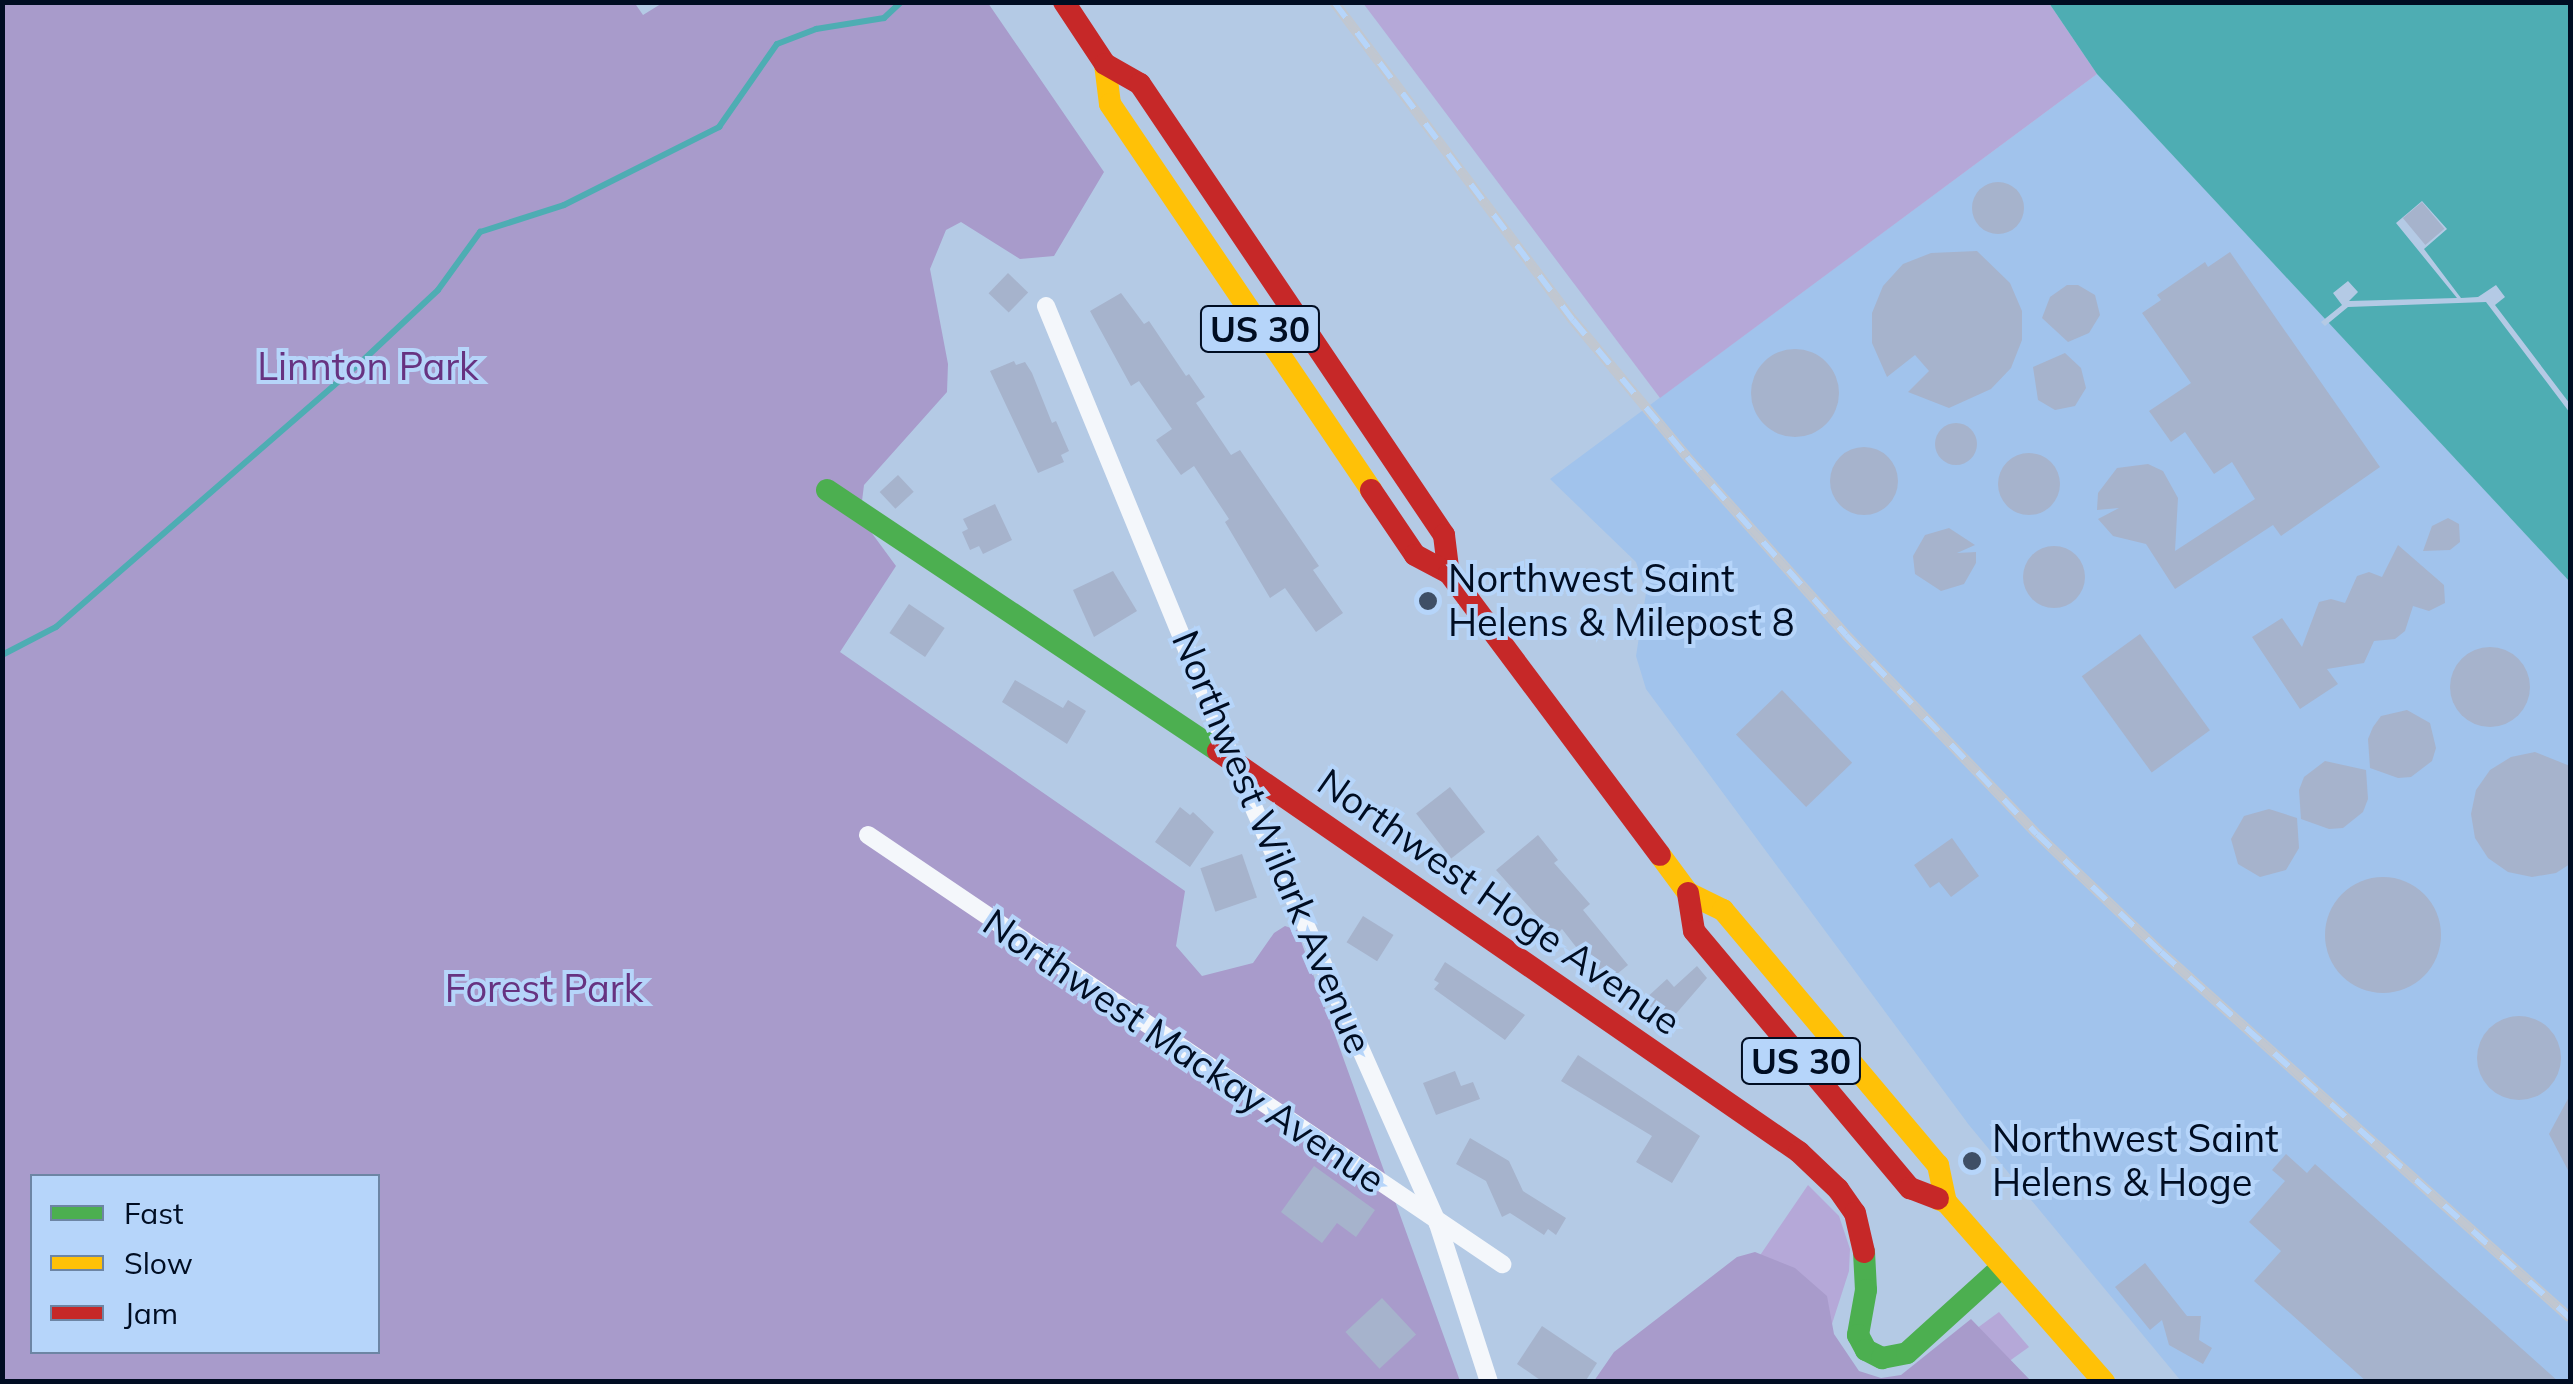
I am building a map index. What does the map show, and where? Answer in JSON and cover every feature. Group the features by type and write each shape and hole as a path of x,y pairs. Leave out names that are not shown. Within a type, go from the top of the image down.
{"main road":[{"name":"US 30","path":"1064,2 1105,64 1110,104 1415,555 1448,573 1688,893 1723,910 1938,1165 1946,1202"},
{"name":"US 30","path":"1105,64 1140,84 1444,535 1448,573"},
{"name":"Northwest Hoge Avenue","path":"828,490 1234,761 1812,1164 1838,1189 1855,1213 1864,1242 1866,1290 1857,1323 1866,1350 1882,1358 1907,1352 2002,1267"},
{"name":"US 30","path":"1688,893 1694,930 1804,1064 1910,1188 1946,1202 2104,1382"}],"street":[{"name":"Northwest Wilark Avenue","path":"1046,306 1234,761 1438,1224 1489,1382"},
{"name":"Northwest Mackay Avenue","path":"868,835 1502,1264"}],"shaded area":[{"path":"1363,3 2049,3 2097,74 1660,398"},
{"path":"2049,3 2570,3 2570,582 2097,74"},
{"path":"2097,74 2570,582 2570,1381 2181,1381 1969,1125 1646,689 1636,656 1646,593 1636,562 1550,479"},
{"path":"1808,1185 1839,1216 1850,1249 1849,1271 1831,1327 1654,1382 1690,1358"},
{"path":"1999,1312 2029,1347 1987,1377 1904,1382"}],"green space":[{"path":"634,2 643,15 664,2 988,3 1104,172 1054,256 1020,259 961,222 946,230 930,269 948,364 947,392 864,485 860,517 896,566 840,652 1185,891 1176,946 1202,976 1253,963 1274,933 1285,926 1297,930 1460,1381 3,1382 3,3"},
{"path":"1755,1252 1795,1268 1827,1296 1834,1334 1859,1371 1881,1378 1901,1375 1971,1319 2031,1381 1594,1381 1614,1352 1737,1257"}],"pier":[{"path":"2422,201 2447,229 2424,249 2461,298 2478,297 2496,285 2505,297 2495,305 2570,404 2570,413 2486,302 2348,307 2325,326 2321,322 2342,305 2333,293 2348,281 2358,292 2349,301 2457,298 2396,223"}],"building":[{"path":"1998,182 2017,189 2024,208 2017,227 1998,234 1979,227 1972,208 1979,189"},
{"path":"2422,202 2444,229 2425,245 2403,218"},
{"path":"1977,251 2010,283 2022,311 2022,340 2011,368 1991,389 1949,408 1908,392 1929,371 1915,355 1887,377 1872,343 1872,313 1883,286 1903,264 1931,253"},
{"path":"2230,252 2380,467 2281,536 2273,525 2175,589 2146,544 2113,536 2098,519 2119,508 2097,510 2098,493 2117,468 2148,464 2163,471 2178,498 2175,551 2255,499 2232,462 2214,474 2185,432 2171,442 2149,411 2191,383 2142,313 2161,300 2157,295 2205,262 2208,267"},
{"path":"1008,273 1028,292 1009,313 989,293"},
{"path":"2067,285 2078,285 2095,295 2100,315 2089,333 2068,342 2042,318 2050,297"},
{"path":"1121,293 1144,324 1149,321 1186,376 1189,374 1205,397 1196,403 1231,455 1240,450 1319,566 1313,570 1343,613 1316,632 1285,588 1270,598 1225,522 1229,519 1194,466 1181,475 1156,440 1172,429 1139,381 1131,386 1090,311"},
{"path":"1795,349 1826,362 1839,393 1826,424 1795,437 1764,424 1751,393 1764,362"},
{"path":"2065,353 2081,368 2086,388 2075,406 2055,410 2038,400 2033,367"},
{"path":"1014,361 1016,365 1025,362 1032,373 1052,423 1056,421 1069,451 1061,455 1064,462 1038,473 990,371"},
{"path":"1956,423 1971,429 1977,444 1971,459 1956,465 1941,459 1935,444 1941,429"},
{"path":"1864,447 1888,457 1898,481 1888,505 1864,515 1840,505 1830,481 1840,457"},
{"path":"2029,453 2051,462 2060,484 2051,506 2029,515 2007,506 1998,484 2007,462"},
{"path":"898,475 914,492 895,509 880,492"},
{"path":"995,504 1012,540 983,554 979,546 970,550 962,532 968,529 963,519"},
{"path":"2448,518 2459,524 2460,542 2450,550 2423,551 2432,526"},
{"path":"1949,528 1975,545 1957,553 1976,552 1976,563 1964,584 1941,591 1915,574 1913,556 1925,535"},
{"path":"2398,545 2444,585 2445,603 2429,611 2413,606 2405,631 2395,639 2374,641 2364,663 2327,669 2338,684 2300,709 2252,637 2282,618 2302,647 2319,602 2331,599 2345,603 2357,576 2369,572 2382,577"},
{"path":"2054,546 2076,555 2085,577 2076,599 2054,608 2032,599 2023,577 2032,555"},
{"path":"1113,571 1137,611 1094,637 1073,590"},
{"path":"909,604 945,628 925,657 889,633"},
{"path":"2140,634 2210,730 2152,773 2082,676"},
{"path":"2490,647 2505,650 2518,659 2527,672 2527,702 2518,715 2505,724 2490,727 2475,724 2462,715 2453,702 2450,687 2453,672 2462,659 2475,650"},
{"path":"1015,680 1063,708 1068,700 1086,711 1067,744 1002,702"},
{"path":"1782,690 1852,763 1806,807 1736,734"},
{"path":"2407,710 2430,723 2436,748 2432,761 2411,777 2398,778 2370,768 2368,739 2373,727 2381,716"},
{"path":"2535,752 2570,766 2570,864 2556,873 2532,877 2508,872 2488,858 2475,838 2471,814 2476,790 2490,770 2511,757"},
{"path":"2325,761 2366,770 2368,799 2363,812 2343,828 2329,829 2301,819 2299,790 2304,777"},
{"path":"1450,787 1485,832 1451,858 1416,813"},
{"path":"1180,807 1190,815 1193,812 1214,832 1190,867 1155,842"},
{"path":"2269,809 2297,818 2299,848 2286,870 2260,877 2238,864 2231,839 2244,816"},
{"path":"1538,835 1558,860 1554,863 1590,904 1583,910 1628,965 1605,984 1562,929 1555,936 1496,870"},
{"path":"1952,838 1979,876 1951,897 1939,882 1930,888 1914,865"},
{"path":"1242,854 1257,897 1215,912 1200,868"},
{"path":"2383,877 2405,881 2424,894 2437,913 2441,935 2437,957 2424,976 2405,989 2383,993 2361,989 2342,976 2329,957 2325,935 2329,913 2342,894 2361,881"},
{"path":"1363,916 1394,935 1377,961 1347,942"},
{"path":"1445,962 1525,1015 1505,1040 1434,989 1439,983 1434,980"},
{"path":"1697,966 1707,978 1667,1024 1644,1000 1667,979 1674,987"},
{"path":"2511,1016 2527,1016 2543,1023 2554,1034 2561,1058 2558,1074 2549,1088 2527,1100 2511,1100 2495,1093 2484,1082 2477,1066 2477,1050 2484,1034 2495,1023"},
{"path":"1578,1055 1700,1136 1672,1183 1636,1162 1652,1136 1561,1081"},
{"path":"1455,1071 1461,1086 1473,1082 1480,1099 1436,1115 1423,1083"},
{"path":"2570,1095 2570,1174 2549,1134"},
{"path":"1470,1138 1509,1161 1523,1191 1566,1218 1556,1235 1548,1229 1544,1235 1510,1213 1502,1217 1486,1181 1456,1164"},
{"path":"2286,1154 2307,1173 2315,1164 2559,1382 2367,1382 2254,1281 2281,1251 2249,1222 2285,1181 2272,1170"},
{"path":"1314,1166 1375,1210 1356,1237 1337,1223 1322,1243 1281,1212"},
{"path":"2145,1263 2187,1316 2201,1316 2199,1340 2212,1348 2203,1364 2169,1345 2162,1320 2150,1330 2115,1287"},
{"path":"1382,1298 1416,1335 1380,1369 1345,1332"},
{"path":"1542,1326 1597,1363 1585,1382 1543,1382 1517,1364"}],"waterway":[{"path":"2,655 56,627 359,364 438,290 480,232 564,205 719,127 777,44 816,29 884,18 901,2"}],"railway":[{"path":"1334,2 1573,320 1687,457 1846,635 2037,834 2161,952 2570,1318"}],"traffic: fast":[{"path":"827,490 1218,751"},
{"path":"1864,1252 1866,1290 1858,1335 1866,1350 1882,1358 1907,1353 2002,1267"}],"traffic: slow":[{"path":"1105,64 1110,104 1371,490"},
{"path":"1660,855 1688,893 1723,910 1938,1165 1946,1202"},
{"path":"1938,1199 1946,1202 2104,1382"}],"traffic: jam":[{"path":"1064,2 1105,64 1140,84 1444,535 1449,573"},
{"path":"1371,490 1415,555 1449,573 1660,855"},
{"path":"1218,751 1799,1152 1838,1189 1855,1213 1864,1252"},
{"path":"1688,893 1694,931 1910,1188 1938,1199"}],"place":[{"name":"Northwest Saint Helens & Milepost 8","path":"1428,601"},
{"name":"Northwest Saint Helens & Hoge","path":"1972,1161"}],"park label":[{"name":"Linnton Park","path":"368,367"},
{"name":"Forest Park","path":"544,989"}]}
